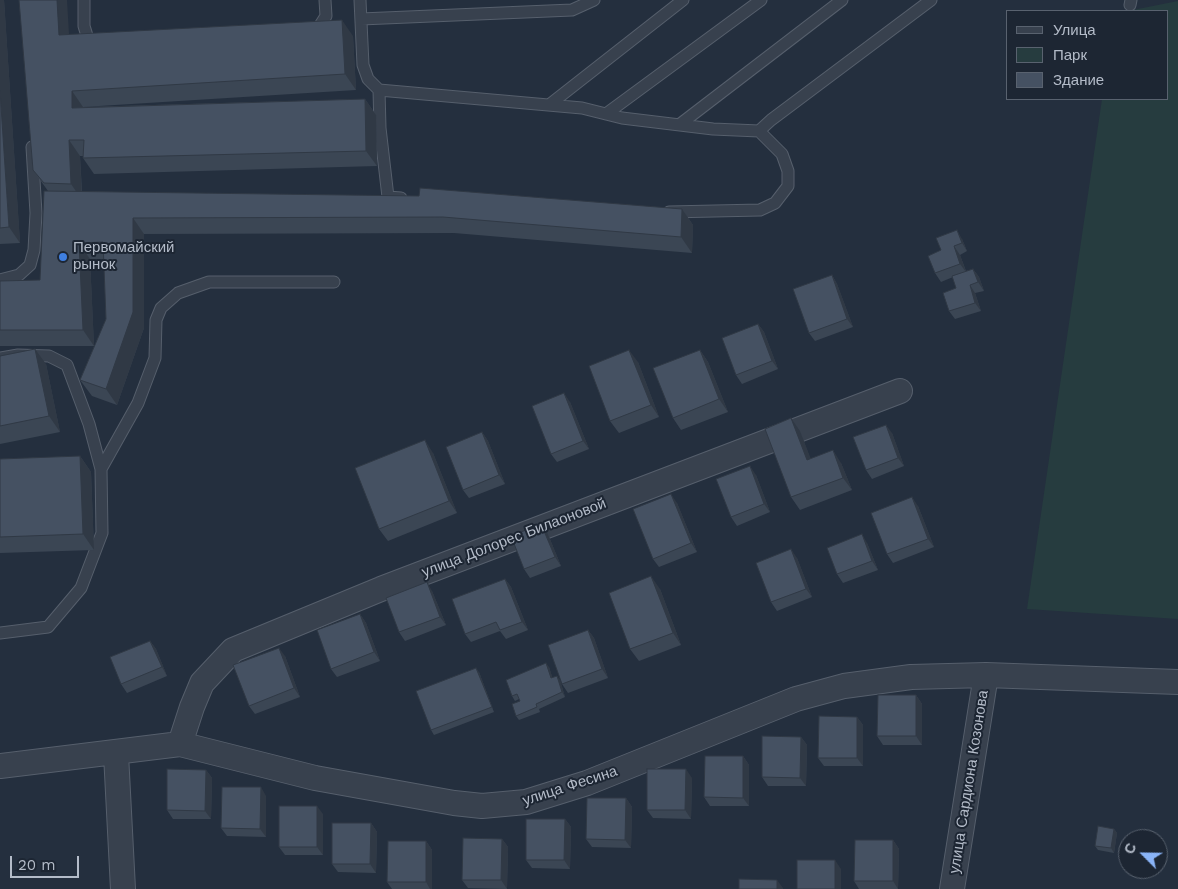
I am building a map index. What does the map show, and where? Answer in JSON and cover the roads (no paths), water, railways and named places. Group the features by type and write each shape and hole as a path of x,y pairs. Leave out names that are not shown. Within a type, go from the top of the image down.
{"street":[{"name":"улица Долорес Билаоновой","path":"180,744 202,683 233,650 381,589 900,392"},
{"name":"улица Фесина","path":"0,766 116,754 180,744 315,778 454,803 482,806 526,802 587,783 796,700 844,686 910,677 986,675 1178,682"},
{"name":"улица Сардиона Козонова","path":"952,889 986,675"},
{"path":"116,754 123,889"}],"lane":[{"path":"84,0 84,26 88,39 100,43 110,42"},
{"path":"298,34 308,34 319,26 326,16 326,0"},
{"path":"360,0 363,65 368,79 379,90 582,108 606,114 679,125 759,131 782,154 788,171 788,186 776,204 760,210 653,212"},
{"path":"361,19 572,10 594,0"},
{"path":"549,105 683,0"},
{"path":"606,114 761,0"},
{"path":"679,125 842,0"},
{"path":"759,131 931,0"},
{"path":"379,90 383,197 416,199"},
{"path":"0,280 19,275 30,265 34,250 36,213 31,136"},
{"path":"101,469 138,403 155,358 156,320 161,308 178,293 209,282 334,282"},
{"path":"0,358 18,355 49,356 67,365 89,424 101,469 102,533 81,588 48,627 0,633"}],"place":[{"name":"Первомайский рынок","path":"63,257"}]}
